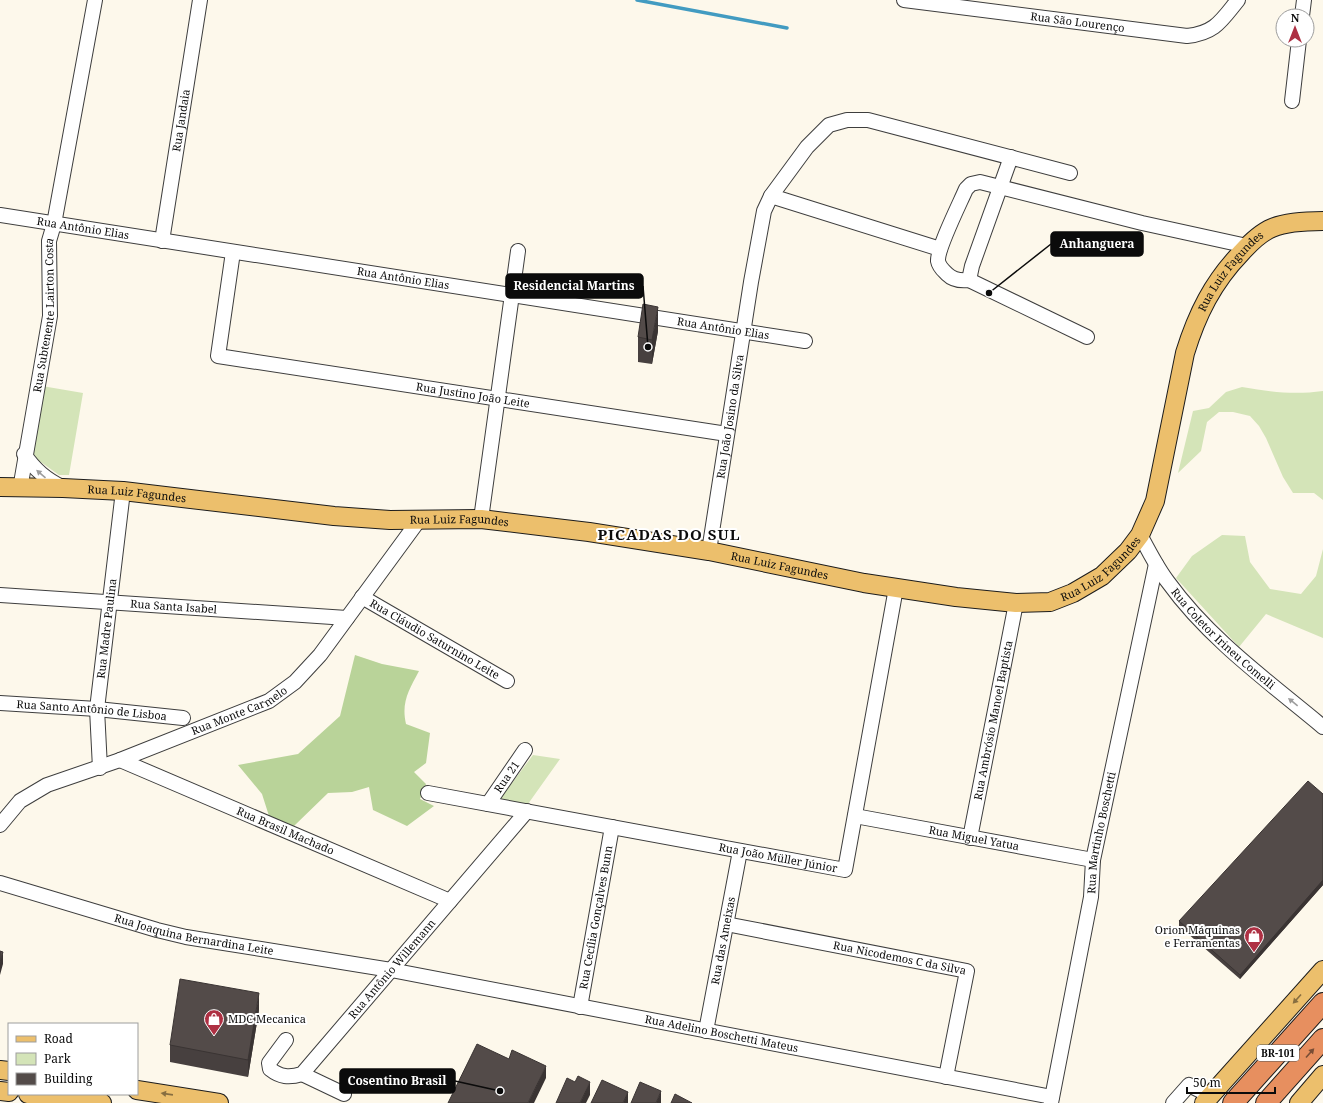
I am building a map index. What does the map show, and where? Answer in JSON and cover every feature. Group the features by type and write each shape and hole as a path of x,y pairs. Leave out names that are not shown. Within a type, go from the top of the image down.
{"highway":[{"name":"BR-101","path":"1233,1103 1323,1003"},
{"name":"BR-101","path":"1266,1103 1323,1039"}],"main road":[{"name":"Rua Luiz Fagundes","path":"0,487 20,489 63,488 123,491 334,516 419,520 481,519 589,532 710,551 864,583 956,597 1016,603 1050,602 1073,593 1102,576 1128,551 1140,535 1155,501 1185,353 1206,298 1226,269 1247,246 1273,228 1323,221"},
{"path":"1207,1099 1323,970"},
{"path":"1299,1103 1323,1075"},
{"path":"138,1090 219,1103"},
{"path":"36,1095 102,1103"}],"street":[{"name":"Rua Subtenente Lairton Costa","path":"20,489 24,454 50,316 49,241 54,224 95,0"},
{"name":"Rua Jandaia","path":"162,241 200,0"},
{"name":"Rua São Lourenço","path":"904,0 1187,36 1201,35 1217,27 1238,0"},
{"path":"1292,101 1298,48"},
{"name":"Rua João Josino da Silva","path":"710,551 743,331 764,211 771,196 807,147 829,125 847,120 868,120 1070,173"},
{"path":"969,280 972,266 1011,157"},
{"path":"1087,337 969,280 963,281 951,278 940,268 938,261 940,249 966,189 971,184 980,182 1142,223 1247,246"},
{"path":"771,196 940,249"},
{"name":"Rua Antônio Elias","path":"0,215 805,341"},
{"path":"481,519 496,399 518,251"},
{"name":"Rua Justino João Leite","path":"233,252 218,356 727,434"},
{"path":"24,454 32,466 42,475 63,488"},
{"name":"Rua Madre Paulina","path":"100,768 97,710 123,491"},
{"name":"Rua Monte Carmelo","path":"0,825 20,801 47,785 100,768 239,714 278,695 305,673 419,520"},
{"name":"Rua Coletor Irineu Comelli","path":"1140,535 1156,564 1183,602 1218,637 1323,727"},
{"name":"Rua Martinho Boschetti","path":"1051,1100 1091,897 1093,860 1156,564"},
{"name":"Rua João Müller Júnior","path":"428,793 845,870 896,588"},
{"name":"Rua Santa Isabel","path":"0,595 346,618"},
{"name":"Rua Cláudio Saturnino Leite","path":"362,598 507,681"},
{"name":"Rua Ambrósio Manoel Baptista","path":"970,838 1016,603"},
{"name":"Rua Santo Antônio de Lisboa","path":"0,703 183,718"},
{"name":"Rua 21","path":"488,804 525,750"},
{"name":"Rua Brasil Machado","path":"120,760 450,901"},
{"name":"Rua Antônio Willemann","path":"302,1074 527,811"},
{"name":"Rua Miguel Yatua","path":"855,816 1093,860"},
{"name":"Rua Cecília Gonçalves Bunn","path":"580,1007 612,827"},
{"name":"Rua das Ameixas","path":"706,1031 740,851"},
{"name":"Rua Joaquina Bernardina Leite","path":"0,883 164,932 391,970"},
{"name":"Rua Nicodemos C da Silva","path":"726,924 968,971 946,1077"},
{"name":"Rua Adelino Boschetti Mateus","path":"391,970 946,1077 1051,1100"},
{"path":"286,1040 269,1063 270,1069 284,1076 292,1077 302,1074 344,1094"},
{"path":"1173,1103 1189,1085 1207,1099"}],"green space":[{"path":"42,386 83,393 69,475 59,475 38,460 28,449"},
{"path":"1242,387 1302,393 1323,391 1323,500 1314,493 1293,493 1283,477 1266,438 1259,426 1250,416 1233,412 1219,412 1207,422 1201,451 1178,473 1193,411 1209,408 1226,392"},
{"path":"1222,535 1245,536 1250,562 1270,589 1301,594 1316,576 1323,549 1323,638 1266,614 1239,647 1176,578 1192,556"},
{"path":"355,655 382,664 419,671 407,696 405,703 405,716 406,724 430,733 426,763 414,772 426,784 420,799 434,806 407,826 373,810 369,787 352,792 328,793 294,826 269,816 262,794 238,765 298,754 340,716"},
{"path":"533,755 560,759 528,804 500,799"}],"building":[{"path":"643,304 658,307 652,340 638,337"},
{"path":"1308,781 1323,794 1323,880 1240,975 1179,921"},
{"path":"0,951 3,952 0,962"},
{"name":"MDC Mecanica","path":"180,979 259,993 248,1060 170,1045"},
{"path":"477,1044 509,1059 512,1050 546,1066 528,1103 448,1103"},
{"path":"578,1076 590,1082 580,1103 556,1103 567,1078 575,1082"},
{"path":"602,1080 628,1092 623,1103 591,1103"},
{"path":"640,1082 661,1091 656,1103 631,1103"},
{"path":"675,1094 692,1103 671,1103"}],"waterway":[{"path":"637,0 787,28"}],"place":[{"name":"Anhanguera","path":"989,293"},
{"name":"Residencial Martins","path":"648,347"},
{"name":"Orion Máquinas e Ferramentas","path":"1254,953"},
{"name":"MDC Mecanica","path":"214,1036"},
{"name":"Cosentino Brasil","path":"500,1091"}],"district":[{"name":"PICADAS DO SUL","path":"669,535"}]}
